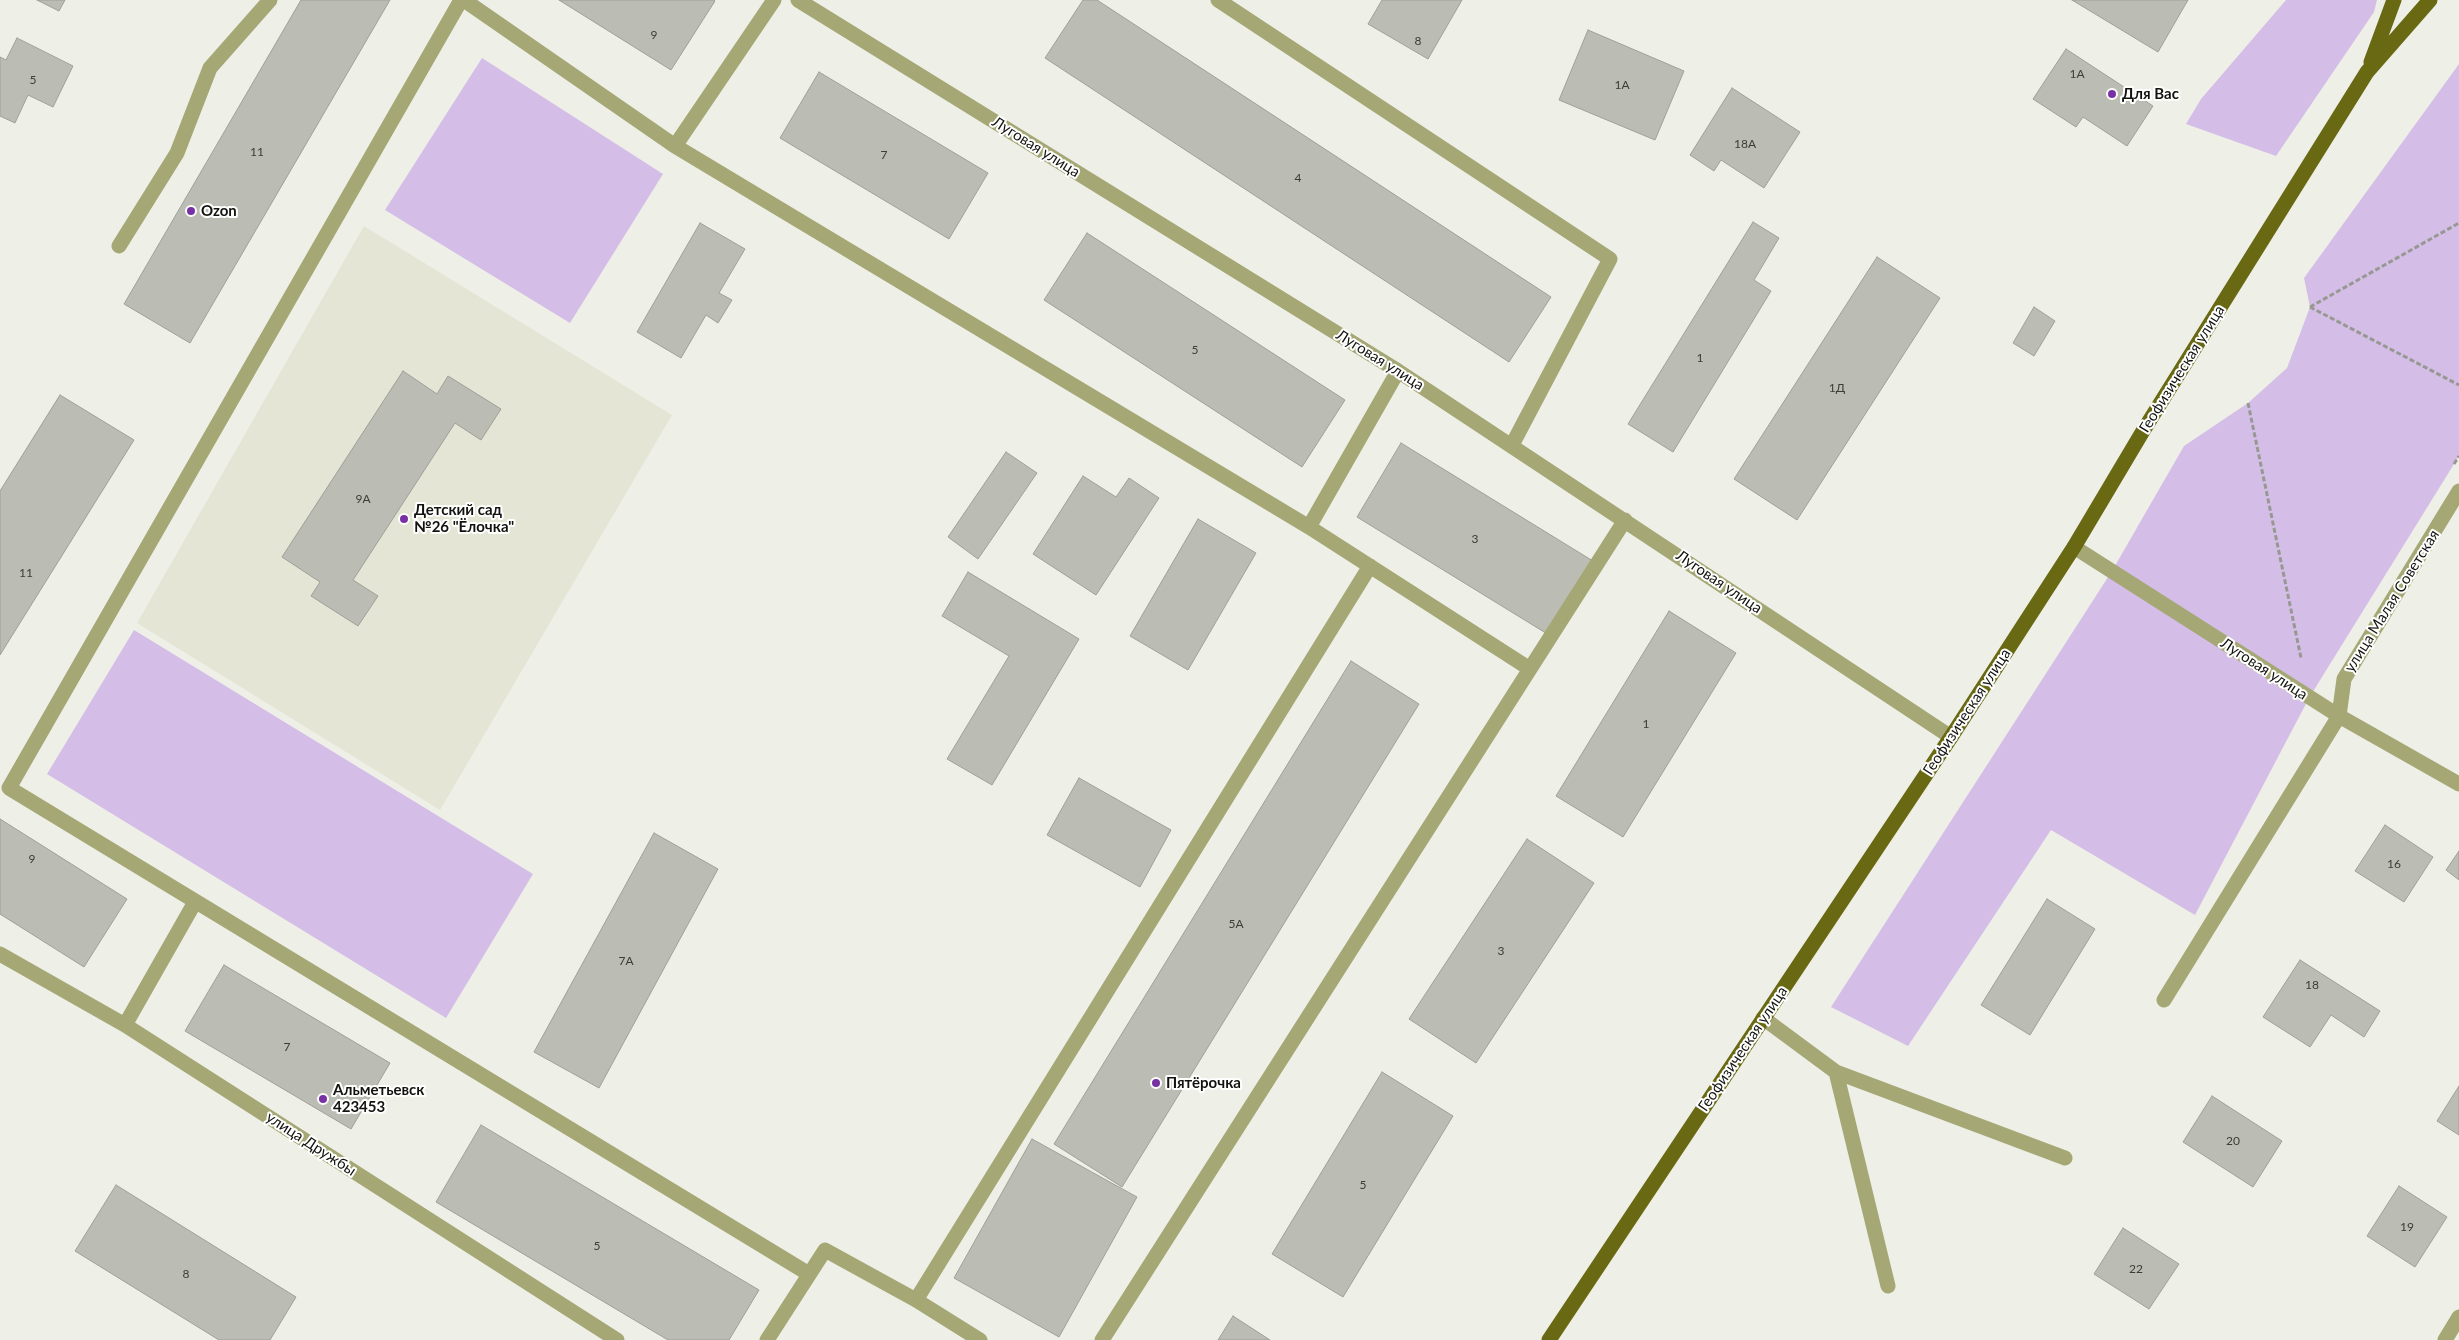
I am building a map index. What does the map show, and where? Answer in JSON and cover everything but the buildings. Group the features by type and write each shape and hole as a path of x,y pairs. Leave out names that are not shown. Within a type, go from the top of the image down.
{"main road":[{"path":"2367,72 2394,0"},
{"path":"2367,72 2430,0"},
{"name":"Геофизическая улица","path":"1549,1340 1951,737 2074,547 2143,431 2367,72"}],"street":[{"path":"119,246 176,153 210,68 270,0"},
{"path":"809,1274 4,785 462,0 675,146 1309,527 1530,668"},
{"path":"675,146 774,0"},
{"name":"Луговая улица","path":"798,0 1398,371 1951,737"},
{"path":"1218,0 1610,259 1512,445"},
{"path":"1309,527 1398,371"},
{"name":"улица Малая Советская","path":"2339,716 2344,679 2459,491"},
{"path":"1102,1340 1625,520"},
{"name":"Луговая улица","path":"2074,547 2309,698 2459,784"},
{"path":"916,1300 1370,566"},
{"path":"2164,1000 2339,716"},
{"path":"124,1024 195,902"},
{"name":"улица Дружбы","path":"1,957 124,1024 617,1340"},
{"path":"1763,1018 1836,1072 2065,1158"},
{"path":"1836,1072 1888,1286"},
{"path":"767,1340 824,1250 916,1300 980,1340"},
{"path":"2445,1340 2459,1316"}],"path":[{"path":"2459,223 2310,307 2459,385"},
{"path":"2248,403 2309,698"}],"shaded area":[{"path":"2286,0 2377,0 2374,12 2276,156 2186,124 2201,99"},
{"path":"482,58 663,174 570,323 385,210"},
{"path":"2459,64 2459,456 2309,698 2195,915 2051,830 1908,1046 1831,1007 2112,571 2184,446 2248,403 2287,368 2310,307 2304,278"},
{"name":"Детский сад №26 \"Ёлочка\"","path":"364,226 672,415 440,810 137,623"},
{"path":"134,630 533,874 446,1018 47,774"}],"place":[{"name":"Для Вас","path":"2112,94"},
{"name":"Ozon","path":"191,211"},
{"name":"Детский сад №26 \"Ёлочка\"","path":"404,519"},
{"name":"Пятёрочка","path":"1156,1083"},
{"name":"Альметьевск 423453","path":"323,1099"}]}
